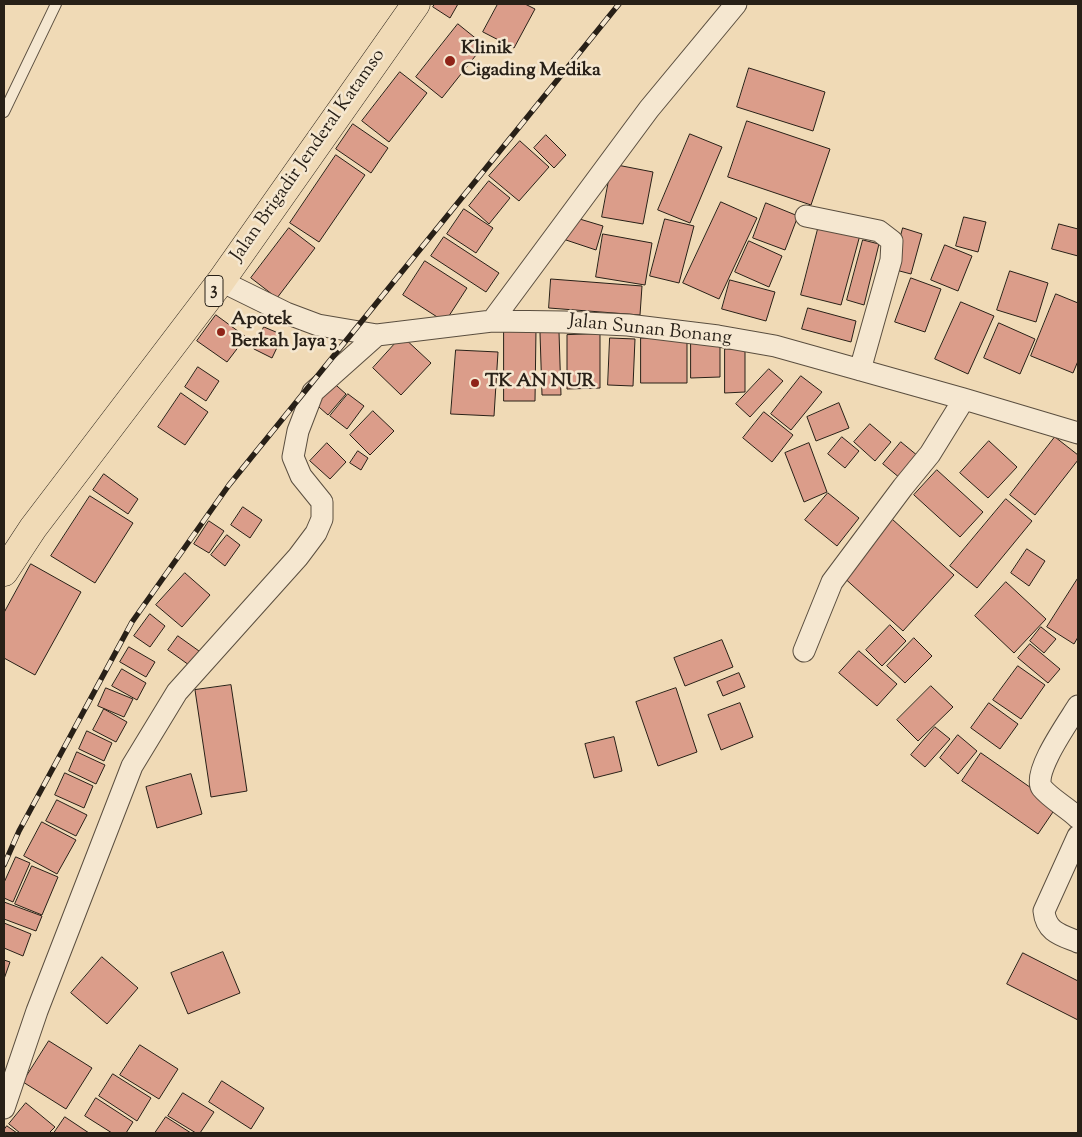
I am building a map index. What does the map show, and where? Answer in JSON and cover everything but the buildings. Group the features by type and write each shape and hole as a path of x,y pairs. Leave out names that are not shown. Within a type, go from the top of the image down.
{"highway":[{"name":"Jalan Brigadir Jenderal Katamso","path":"4,572 33,528 221,281 416,4"}],"street":[{"path":"492,321 649,109 736,4"},
{"path":"806,216 879,231 892,241 891,260 860,370"},
{"name":"Jalan Sunan Bonang","path":"221,281 286,313 318,325 377,335 492,321 564,322 628,325 718,336 776,346 1078,433"},
{"path":"4,1108 37,1011 132,766 177,692 298,557 316,533 322,519 322,502 301,476 293,457 298,431 313,392 377,335"},
{"path":"804,651 832,582 930,454 964,399"},
{"path":"1077,712 1048,756 1040,775 1039,783 1043,789 1078,818"},
{"path":"1078,836 1044,911 1046,922 1054,932 1078,942"}],"lane":[{"path":"4,112 56,4"}],"railway":[{"path":"4,865 19,831 132,622 229,485 619,4"}],"place":[{"name":"Klinik Cigading Medika","path":"450,61"},
{"name":"Apotek Berkah Jaya 3","path":"221,332"},
{"name":"TK AN NUR","path":"475,383"}]}
